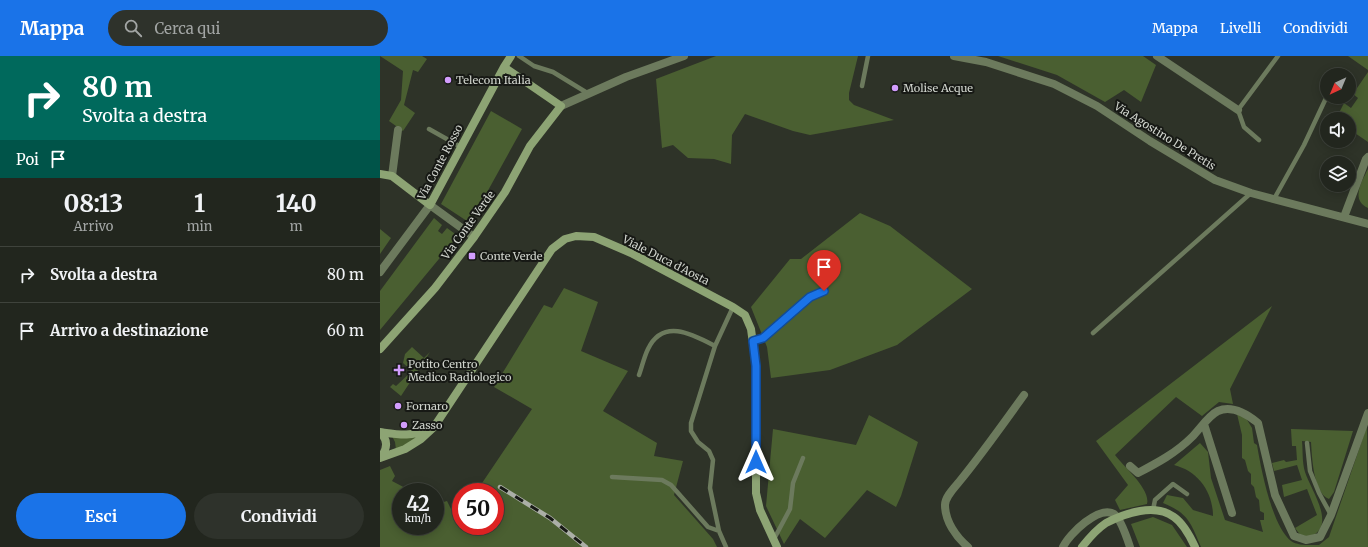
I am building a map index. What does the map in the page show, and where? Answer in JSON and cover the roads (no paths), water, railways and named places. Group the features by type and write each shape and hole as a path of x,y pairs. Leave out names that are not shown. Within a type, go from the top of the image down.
{"main road":[{"name":"Via Conte Rosso","path":"430,205 511,56"},
{"path":"504,67 561,106"},
{"name":"Via Conte Verde","path":"380,349 435,288 474,237 505,192 530,146 561,106"},
{"path":"380,174 392,176 430,205"},
{"name":"Viale Duca d'Aosta","path":"381,458 405,450 421,439 434,427 552,249 565,239 576,236 594,237 631,253 733,307 745,315 751,329 756,366 756,493 760,510 775,544"},
{"path":"380,432 404,436 418,434 434,427"},
{"path":"380,432 384,436 386,443 386,451 381,458"},
{"path":"1082,547 1096,531 1106,523 1135,512 1153,510 1163,512 1174,517 1186,530 1195,547"}],"street":[{"path":"561,106 626,77 684,56"},
{"name":"Via Agostino De Pretis","path":"954,56 986,62 1054,84 1097,106 1150,141 1215,180 1251,193 1368,224"},
{"path":"1157,56 1238,110"},
{"path":"392,176 398,130"},
{"path":"1344,217 1368,157"},
{"path":"430,205 474,237"},
{"name":"Via Conte Rosso","path":"380,272 430,205"},
{"path":"968,547 959,539 948,522 944,504 950,492 975,462 1024,395"},
{"path":"1130,466 1138,473 1167,458 1191,438 1218,411 1232,409 1248,415 1258,423 1275,495 1294,536 1306,540 1320,537 1331,516 1368,413"},
{"path":"1204,424 1232,513"},
{"path":"1063,547 1078,527 1102,513 1112,513 1118,518 1130,547"}],"lane":[{"path":"519,56 534,66 553,72 589,94"},
{"path":"862,86 868,56"},
{"path":"1260,140 1244,127 1238,110 1278,56"},
{"path":"1274,198 1304,145 1323,104"},
{"path":"429,129 461,147"},
{"path":"1093,333 1251,193"},
{"path":"753,341 763,338 810,297 824,291"},
{"path":"726,547 718,531 710,488 713,460 709,451 698,442 691,431 691,423 714,346 733,307"},
{"path":"639,375 648,349 657,334 673,330 692,334 714,346"},
{"path":"1307,443 1310,471 1331,516"},
{"path":"775,544 790,510 793,483 803,458"},
{"path":"612,476 662,480 670,485 708,527 718,531"},
{"path":"1153,510 1155,500 1163,491 1174,484 1187,494"}],"railway":[{"path":"504,489 550,518 586,547"}],"place":[{"name":"Telecom Italia","path":"448,80"},
{"name":"Molise Acque","path":"895,88"},
{"name":"Conte Verde","path":"472,256"},
{"name":"Potito Centro Medico Radiologico","path":"399,370"},
{"name":"Fornaro","path":"398,406"},
{"name":"Zasso","path":"404,425"}]}
